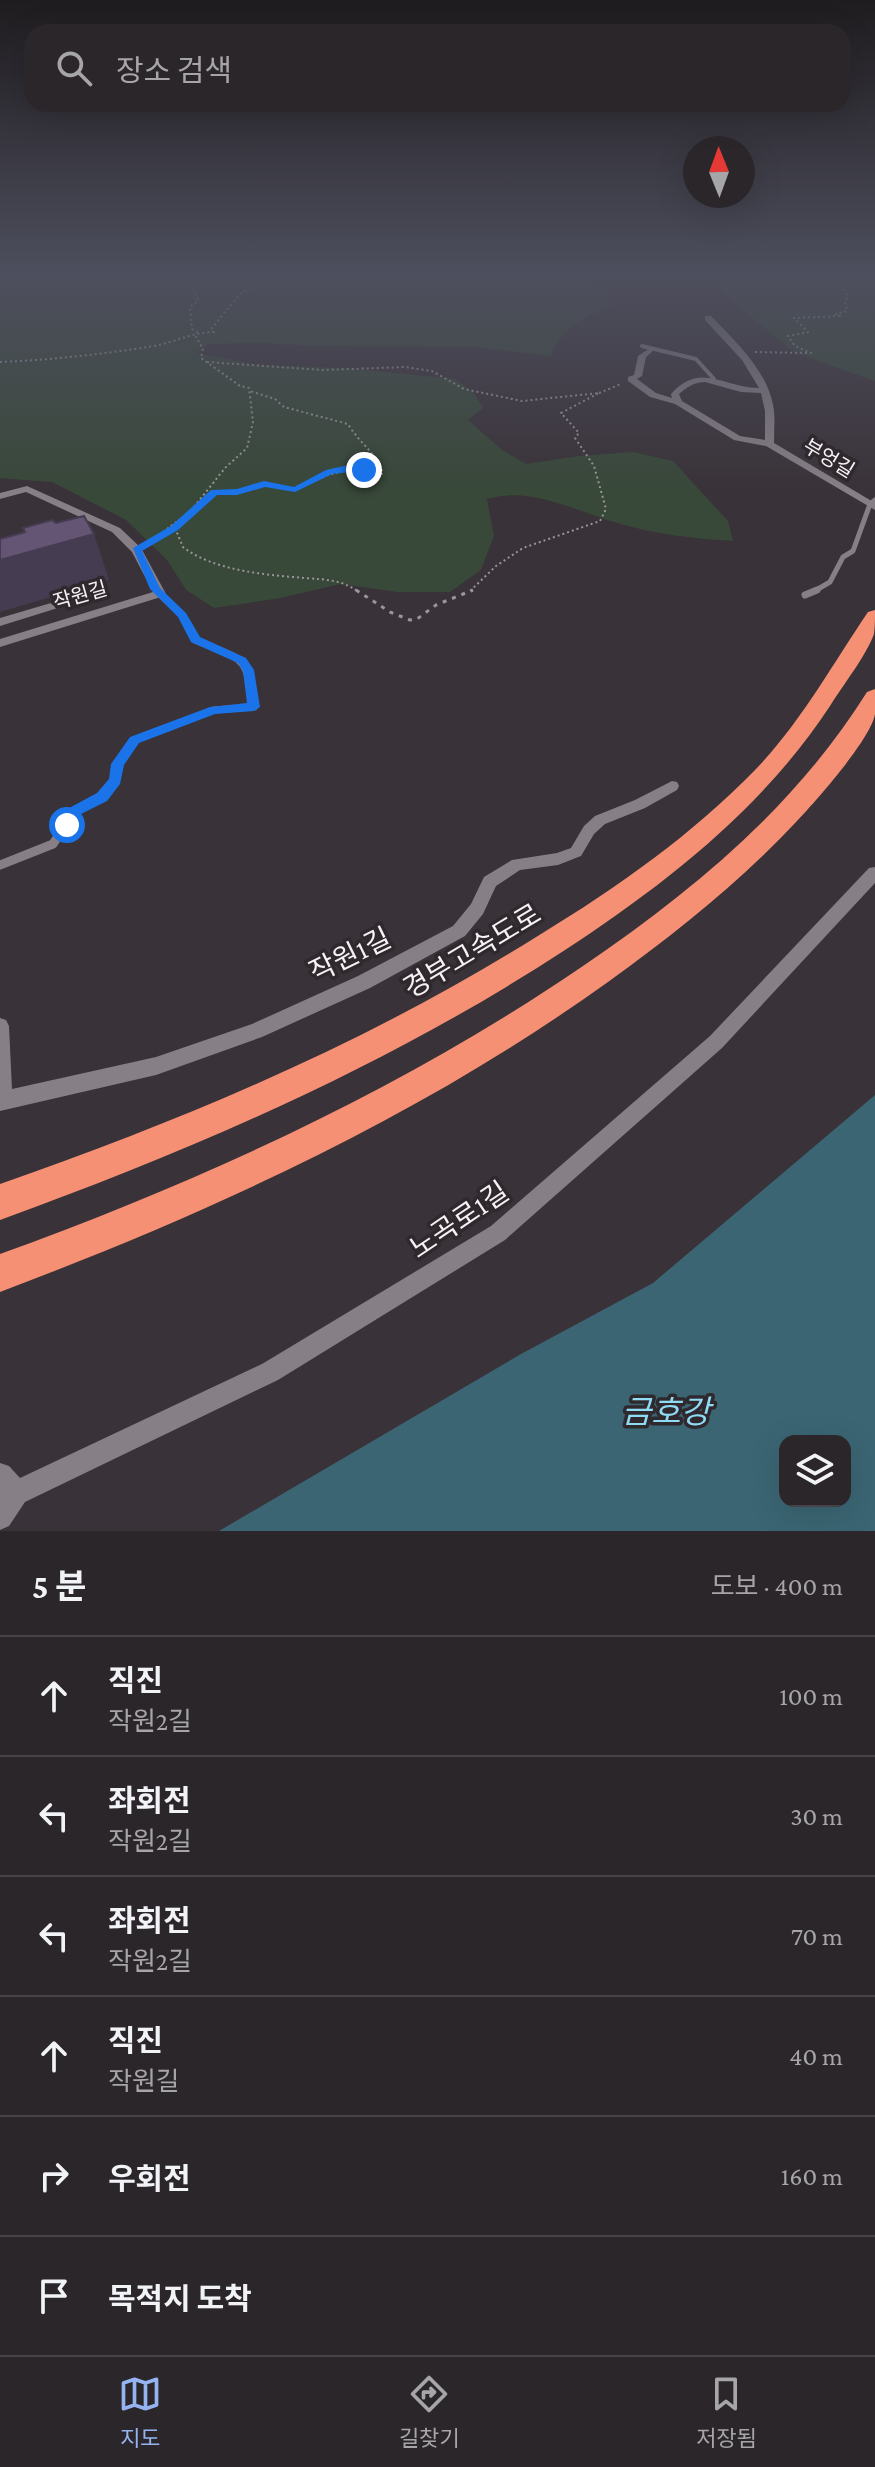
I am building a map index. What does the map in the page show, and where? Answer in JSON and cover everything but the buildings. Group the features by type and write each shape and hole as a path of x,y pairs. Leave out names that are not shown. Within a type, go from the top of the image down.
{"highway":[{"name":"경부고속도로","path":"0,1202 197,1129 327,1071 440,1013 622,897 749,791 795,739 875,616"},
{"path":"0,1273 184,1201 317,1139 455,1066 576,990 670,920 743,860 800,803 843,748 875,697"}],"street":[{"path":"631,379 638,376 646,348"},
{"name":"부엉길","path":"736,348 764,390 769,408 769,444"},
{"name":"부엉길","path":"631,379 653,395 678,402 737,438 769,444 873,504"},
{"path":"678,402 675,394 685,382 714,379 739,389 764,390"},
{"path":"0,496 27,489 116,530 137,550 160,594"},
{"path":"0,622 102,591"},
{"name":"작원길","path":"0,643 160,594"},
{"name":"작원1길","path":"1,1028 2,1101 156,1066 256,1031 364,982 459,931 477,909 490,882 517,864 558,859 576,852 589,830 600,820 640,804 672,786"},
{"name":"노곡로1길","path":"8,1484 270,1372 498,1233 716,1042 875,873"},
{"path":"0,1517 8,1484"}],"lane":[{"path":"648,348 696,359 714,379"},
{"name":"부엉길","path":"805,595 829,587 835,579 843,557 853,551 873,504"},
{"path":"0,865 53,844 76,810 102,797 116,781 118,764 134,740 214,710 254,707 248,670 242,660 195,640 183,616 160,594"}],"path":[{"path":"0,362 62,360 136,348"},
{"path":"200,502 209,499 215,492 237,492 264,484 295,490 314,478 344,469 383,474 384,471 371,454 371,449 357,440 348,424 284,407 275,399 250,391 201,358 203,348"},
{"path":"739,352 811,353 801,348"},
{"path":"207,362 323,370 405,367 432,371 464,389 522,401 599,393"},
{"path":"175,528 177,540 183,547 201,558 249,567 261,575 281,572 300,578 339,580 366,594 376,606 405,621 417,619 429,608 472,591 492,570 523,547 583,530 600,521 606,509 597,473 575,438 579,433 576,427 561,413 631,379"},
{"path":"137,550 175,528 200,502 226,465 242,455 252,436 254,402 250,391"}],"green space":[{"path":"0,348 203,348 197,353 258,365 344,368 455,379 474,393 483,408 468,420 501,449 526,464 633,452 673,461 728,521 733,541 645,530 553,502 503,496 487,499 494,536 481,570 450,592 397,592 340,584 281,598 214,608 186,590 167,560 126,520 52,482 0,478"},
{"path":"486,348 554,348 551,356"},
{"path":"790,348 875,348 875,381"}],"water":[{"name":"금호강","path":"875,1095 875,1531 219,1531 521,1354 653,1283"}],"route":[{"path":"67,825 76,810 102,797 116,781 118,764 134,740 214,710 254,707 248,670 242,660 195,640 183,616 155,589 137,550 175,528 200,502 209,499 215,492 237,492 264,484 295,490 329,472 364,470"}]}
